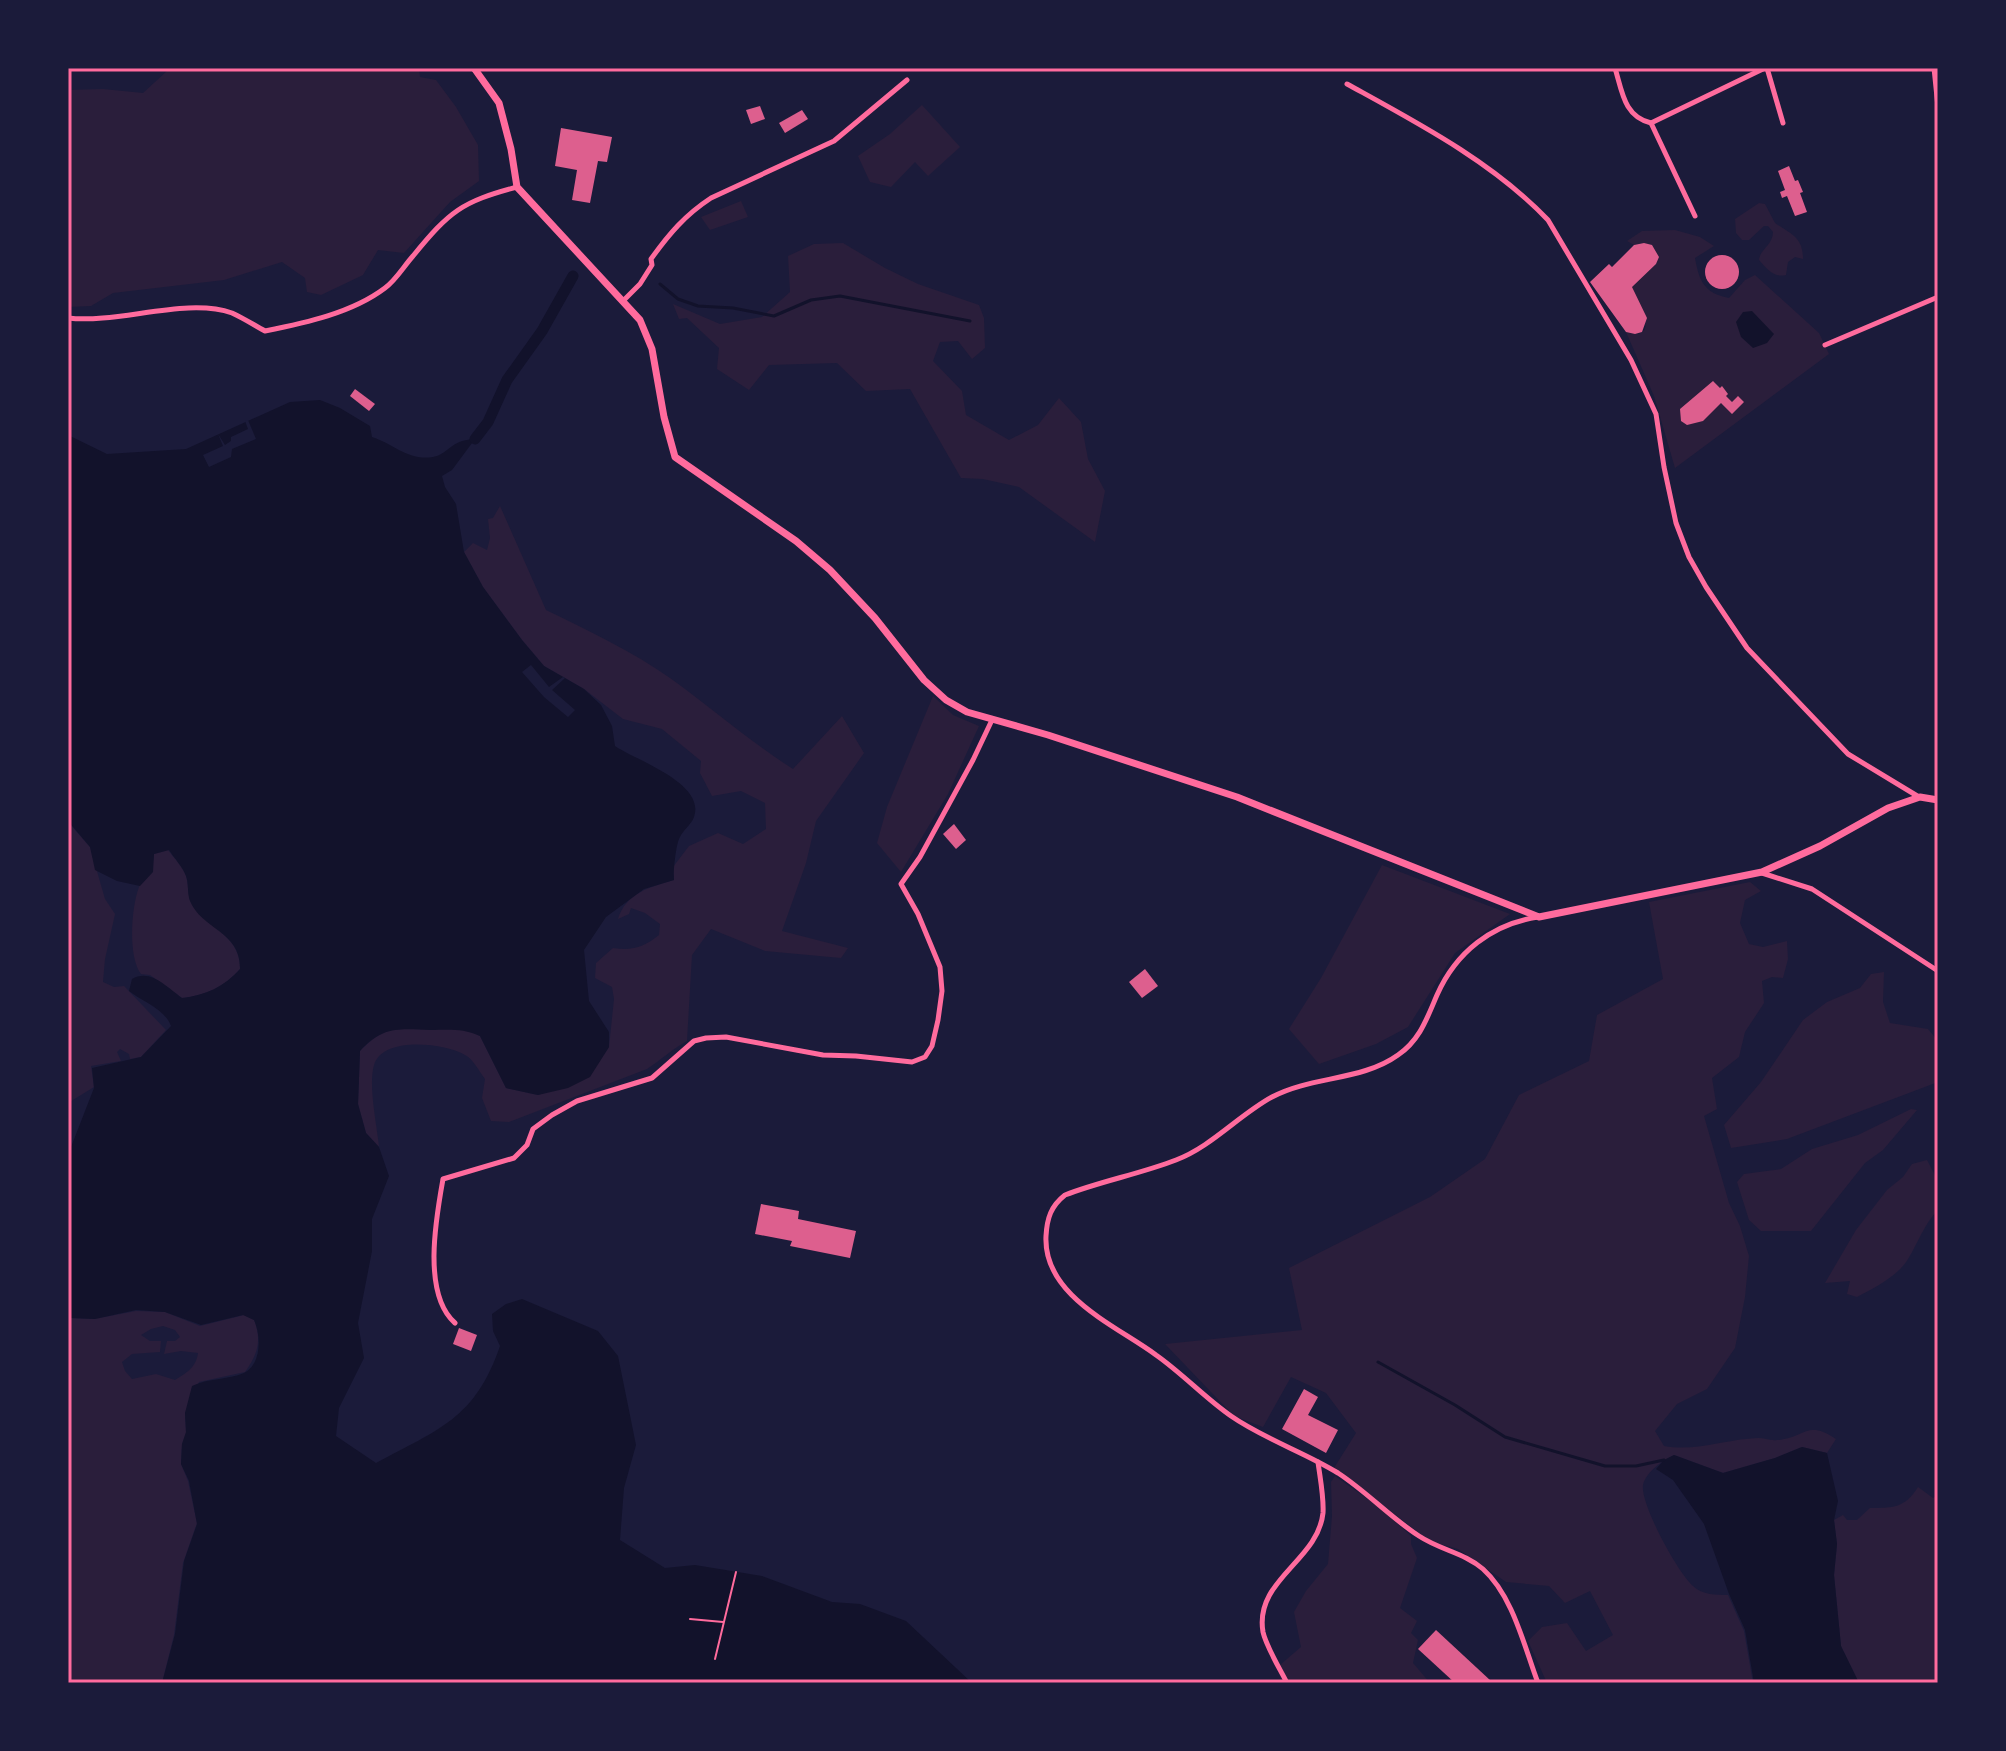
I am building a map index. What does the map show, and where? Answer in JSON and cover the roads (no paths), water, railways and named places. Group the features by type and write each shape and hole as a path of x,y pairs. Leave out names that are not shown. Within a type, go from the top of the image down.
{"street":[{"path":"474,68 499,103 517,187 640,320 652,349 664,417 675,457 796,541 830,570 875,618 924,680 946,700 967,712 1237,797 1539,917"},
{"path":"1615,68 1629,112 1651,123 1696,98 1766,68 1783,123"},
{"path":"1934,68 1938,107"},
{"path":"624,300 640,284 652,265 651,259 676,225 692,211 711,198 834,141 907,80"},
{"path":"1347,84 1494,173 1548,220 1631,360 1656,414 1676,523 1689,557 1747,648 1848,754 1920,797 1938,800"},
{"path":"1651,123 1695,216"},
{"path":"68,318 96,319 211,309 229,312 265,331 312,319 363,303 388,286 435,229 457,208 483,196 517,187"},
{"path":"1825,345 1938,297"},
{"path":"455,1323 440,1300 434,1264 436,1219 443,1179 484,1165 503,1164 514,1158 527,1145 533,1129 552,1115 577,1101 652,1078 694,1041 706,1038 726,1037 823,1055 912,1062 925,1057 932,1046 942,991 940,967 918,914 901,884 926,845 992,720"},
{"path":"1538,1683 1503,1595 1491,1577 1467,1557 1420,1537 1381,1504 1318,1461 1232,1417 1158,1356 1090,1311 1068,1291 1053,1267 1046,1245 1046,1225 1053,1204 1065,1195 1086,1187 1178,1160 1272,1097 1313,1081 1373,1068 1397,1056 1418,1038 1452,967 1470,948 1514,921 1762,872 1820,846 1888,808 1920,797"},
{"path":"1762,872 1766,876 1812,889 1938,971"},
{"path":"1287,1683 1263,1633 1263,1605 1284,1574 1311,1545 1323,1514 1318,1461"}],"waterway":[{"path":"475,439 488,422 507,380 542,331 573,276"},
{"path":"660,284 678,299 698,306 733,308 774,316 811,300 840,296 970,321"},
{"path":"1378,1362 1505,1437 1605,1466 1636,1466 1664,1460"}]}
